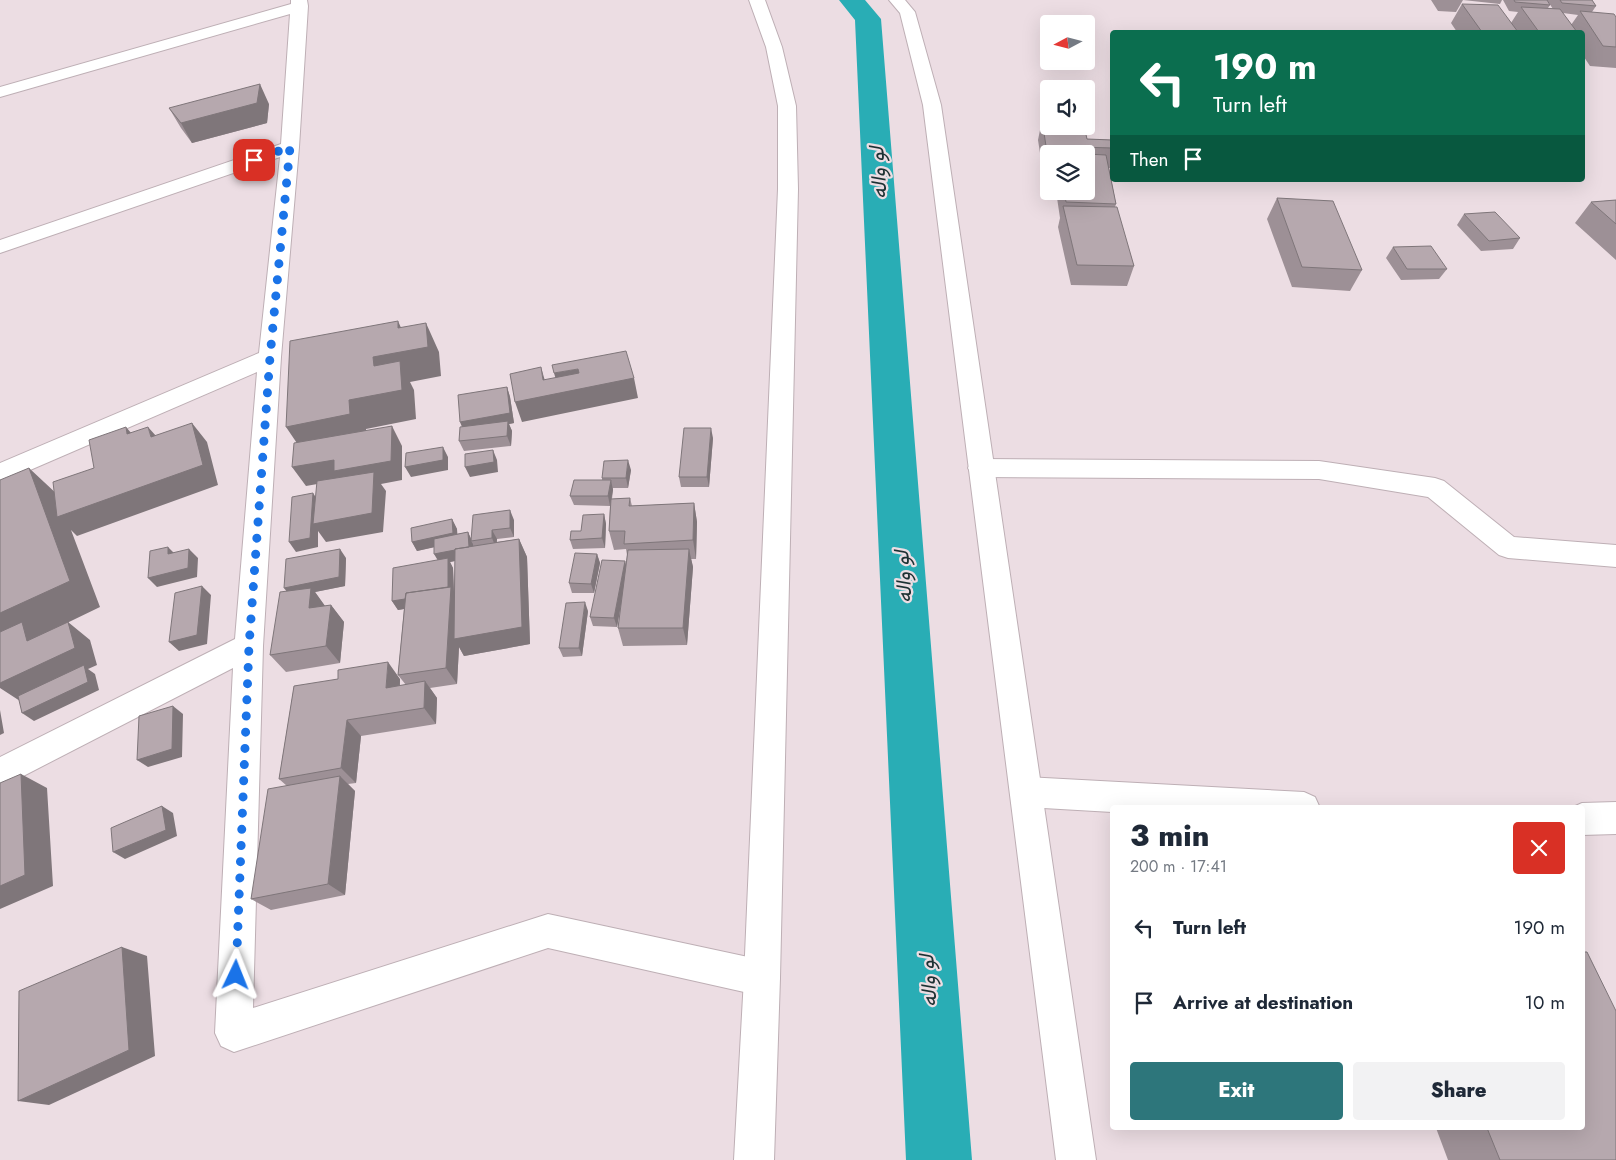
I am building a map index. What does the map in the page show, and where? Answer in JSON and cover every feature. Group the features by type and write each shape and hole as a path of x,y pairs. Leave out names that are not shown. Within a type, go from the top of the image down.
{"street":[{"path":"754,1160 762,978 788,189 787,106 774,46 757,0"},
{"path":"897,0 907,12 932,105 1076,1160"},
{"path":"0,92 300,3 290,147 270,357 249,646 234,1033 548,931 762,978"},
{"path":"0,247 290,147"},
{"path":"0,474 270,357"},
{"path":"981,468 1319,470 1435,488 1508,547 1616,556"},
{"path":"0,772 249,646"},
{"path":"1026,792 1252,805"},
{"path":"1585,819 1616,818"}],"building":[{"path":"1514,0 1547,0 1550,5 1515,2"},
{"path":"1560,0 1592,0 1596,6 1562,3"},
{"path":"1462,4 1498,5 1517,30 1481,30"},
{"path":"1521,7 1560,9 1576,30 1538,30"},
{"path":"1580,11 1614,14 1616,17 1616,47 1603,46"},
{"path":"260,84 257,103 181,123 169,108"},
{"path":"1044,135 1086,135 1087,139 1110,140 1110,148 1095,147 1095,145 1046,145"},
{"path":"1095,154 1106,155 1116,204 1066,202 1066,200 1095,200"},
{"path":"1277,198 1333,201 1362,270 1302,267"},
{"path":"1616,200 1616,224 1591,202"},
{"path":"1063,206 1117,207 1134,266 1077,265"},
{"path":"1495,212 1520,238 1489,241 1464,214"},
{"path":"1431,246 1447,269 1407,269 1393,247"},
{"path":"398,321 398,328 426,323 428,347 373,357 374,366 400,361 402,390 349,400 350,414 286,427 290,341"},
{"path":"626,351 634,378 515,402 510,374 541,367 543,380 579,373 578,369 554,373 552,365"},
{"path":"507,387 510,413 460,422 458,395"},
{"path":"508,421 507,436 459,441 460,427"},
{"path":"192,423 203,465 57,517 53,482 94,468 89,440 126,427 127,434 148,427 151,437"},
{"path":"392,426 391,461 334,471 334,460 292,467 294,443"},
{"path":"684,428 711,428 707,477 679,477"},
{"path":"443,447 443,460 405,467 406,453"},
{"path":"493,450 494,462 465,467 465,454"},
{"path":"628,460 626,478 602,478 604,461"},
{"path":"29,468 70,581 0,613 0,480"},
{"path":"374,472 372,513 313,524 317,481"},
{"path":"574,480 611,480 608,496 570,496"},
{"path":"313,493 310,538 289,542 292,497"},
{"path":"630,498 629,506 694,503 693,540 624,544 625,531 609,531 611,499"},
{"path":"510,510 510,528 492,530 492,538 471,541 473,515"},
{"path":"604,514 602,538 570,540 571,531 581,531 583,515"},
{"path":"452,519 453,533 412,542 411,528"},
{"path":"468,532 469,547 434,554 434,539"},
{"path":"519,539 522,627 454,639 455,549"},
{"path":"168,547 168,554 189,549 188,568 148,578 150,551"},
{"path":"340,549 339,577 284,588 286,559"},
{"path":"689,549 683,628 618,628 628,550"},
{"path":"575,553 597,554 591,584 569,583"},
{"path":"448,558 448,587 406,593 405,599 392,601 393,568"},
{"path":"602,560 625,561 614,618 590,617"},
{"path":"202,586 197,635 169,642 175,593"},
{"path":"451,587 446,668 398,675 406,593"},
{"path":"311,588 309,608 331,605 326,646 270,655 280,592"},
{"path":"585,602 579,648 559,648 566,603"},
{"path":"22,622 27,641 68,622 75,648 0,683 0,632"},
{"path":"388,662 386,688 425,681 424,708 347,720 341,768 279,779 294,686 338,679 338,670"},
{"path":"84,665 88,682 22,713 18,696"},
{"path":"173,706 172,749 137,760 139,716"},
{"path":"21,774 25,875 0,886 0,783"},
{"path":"340,776 328,884 251,899 268,789"},
{"path":"162,806 166,830 113,852 111,828"},
{"path":"122,947 129,1050 18,1101 19,991"},
{"path":"1585,952 1587,952 1616,1011 1616,1160 1500,1160 1488,1130 1585,1130"}],"waterway":[{"name":"لو واله","path":"851,0 868,19 939,1160"}],"route":[{"path":"236,975 249,646 270,357 290,147 254,160"}]}
